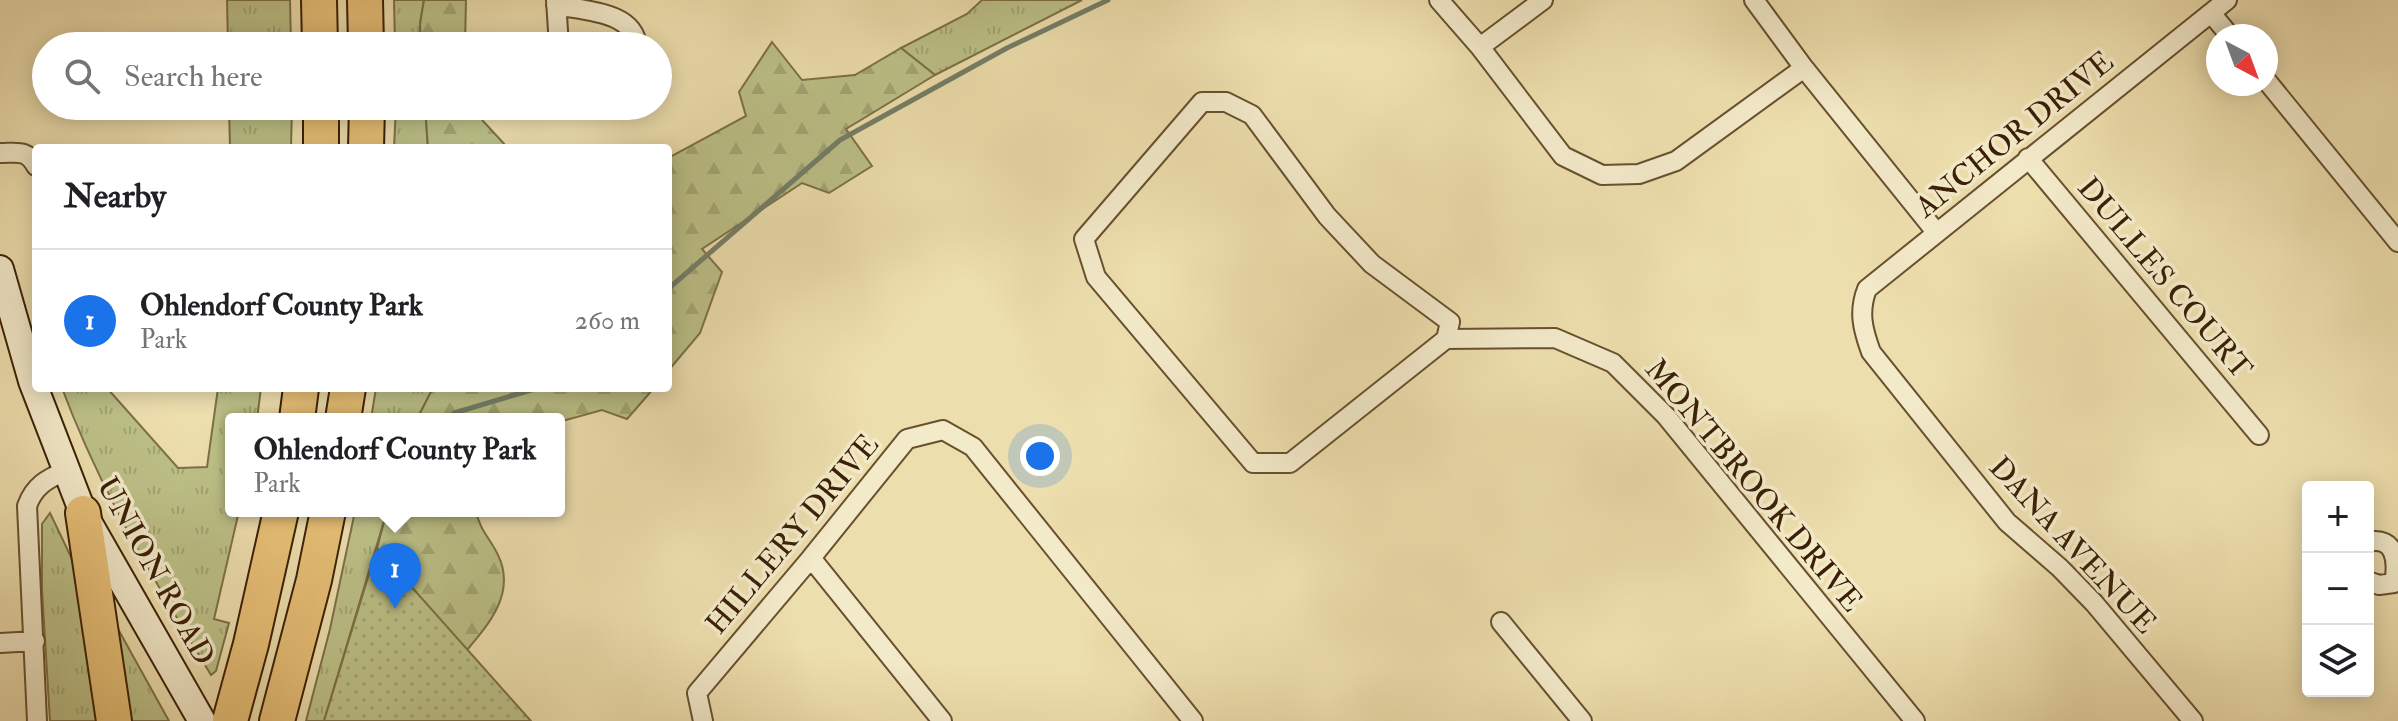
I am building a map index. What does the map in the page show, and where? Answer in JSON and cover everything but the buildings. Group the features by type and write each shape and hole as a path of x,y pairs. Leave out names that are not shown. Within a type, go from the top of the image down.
{"highway":[{"path":"319,0 320,32"},
{"path":"365,0 366,32"},
{"path":"321,120 321,144"},
{"path":"366,144 367,120"},
{"path":"298,413 300,392"},
{"path":"344,413 347,392"},
{"path":"83,513 114,721"},
{"path":"230,721 280,517"},
{"path":"277,721 314,580 327,517"}],"main road":[{"name":"UNION ROAD","path":"0,269 32,379"},
{"name":"UNION ROAD","path":"37,392 65,471 101,549 202,721"}],"street":[{"path":"1439,0 1480,47 1563,156 1602,175 1639,174 1676,161 1804,68"},
{"path":"1480,47 1543,0"},
{"path":"1754,0 1804,68 1936,232"},
{"name":"ANCHOR DRIVE","path":"1861,327 1862,300 1867,289 2227,0"},
{"path":"558,32 556,3 621,20 631,26 633,32"},
{"path":"2211,13 2220,24"},
{"path":"2278,95 2398,242"},
{"path":"1202,102 1226,102 1252,115 1327,216 1372,264 1450,322 1446,339 1290,463 1253,463 1096,277 1084,239 1202,102"},
{"path":"0,153 22,151 32,159"},
{"name":"DULLES COURT","path":"2028,158 2259,435"},
{"name":"DANA AVENUE","path":"1861,327 1871,352 2007,522 2060,568 2094,603 2193,721"},
{"name":"MONTBROOK DRIVE","path":"1446,339 1555,338 1613,363 1666,416 1915,721"},
{"name":"HILLERY DRIVE","path":"703,721 697,693 907,439 943,430 973,447 1193,721"},
{"path":"37,721 27,506 42,482 65,471"},
{"path":"2374,541 2394,550 2397,571 2396,586 2374,583"},
{"path":"811,558 942,721"},
{"path":"1501,622 1582,721"},
{"path":"0,643 35,641"}],"green space":[{"path":"227,0 290,0 291,32 228,32"},
{"path":"394,0 424,0 420,32 395,32"},
{"path":"424,0 466,0 465,32 420,32"},
{"path":"982,0 1082,0 935,75 901,48 967,14"},
{"path":"772,42 802,80 855,75 901,48 935,75 846,129 872,166 829,193 802,183 702,249 722,272 700,333 672,366 672,156 746,116 739,92"},
{"path":"229,120 292,120 291,144 230,144"},
{"path":"395,120 426,120 428,144 394,144"},
{"path":"426,120 483,120 504,144 428,144"},
{"path":"64,392 111,392 178,468 207,467 217,392 260,392 258,413 225,413 225,517 238,517 214,619 229,623 216,671 211,675 149,570 77,426"},
{"path":"375,392 431,392 420,413 372,413"},
{"path":"431,392 651,392 627,419 602,410 565,420 565,413 420,413"},
{"path":"50,513 72,559 100,721 50,721 42,590 42,524"},
{"path":"354,517 385,517 324,721 306,721 330,629"},
{"path":"385,517 478,517 498,555 504,582 492,618 467,650 437,640 372,567"},
{"path":"377,548 531,721 324,721"},
{"path":"118,629 169,721 125,721 113,642"}],"waterway":[{"path":"672,286 840,140 1007,48 1108,0"},
{"path":"454,413 525,392"}],"place":[{"name":"Ohlendorf County Park","path":"395,609"}]}
